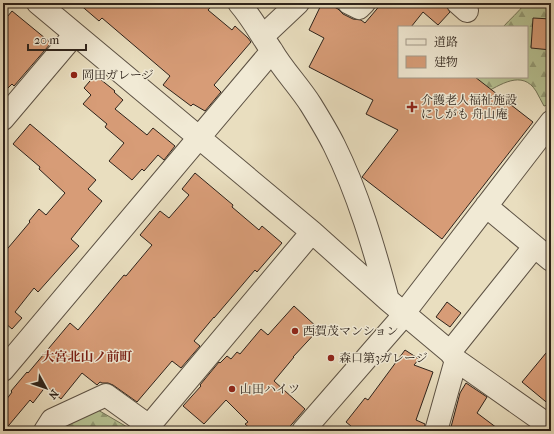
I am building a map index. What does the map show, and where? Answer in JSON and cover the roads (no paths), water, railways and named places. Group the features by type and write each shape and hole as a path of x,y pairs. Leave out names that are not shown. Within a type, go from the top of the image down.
{"street":[{"path":"38,3 312,232 453,356 551,427"},
{"path":"239,3 246,10 267,44 311,105 334,144 357,196 382,278 396,306 398,322 303,431"},
{"path":"3,370 199,137 298,3"},
{"path":"349,3 359,8 364,3"},
{"path":"3,119 75,34"},
{"path":"396,306 486,206 551,122"},
{"path":"436,431 453,356 543,254 486,206"},
{"path":"45,431 52,420 106,396 149,426 312,232"}],"place":[{"name":"岡田ガレージ","path":"74,75"},
{"name":"介護老人福祉施設 にしがも 舟山庵","path":"412,107"},
{"name":"西賀茂マンション","path":"295,331"},
{"name":"森口第3ガレージ","path":"331,358"},
{"name":"山田ハイツ","path":"232,389"}],"district":[{"name":"大宮北山ノ前町","path":"87,356"}]}
